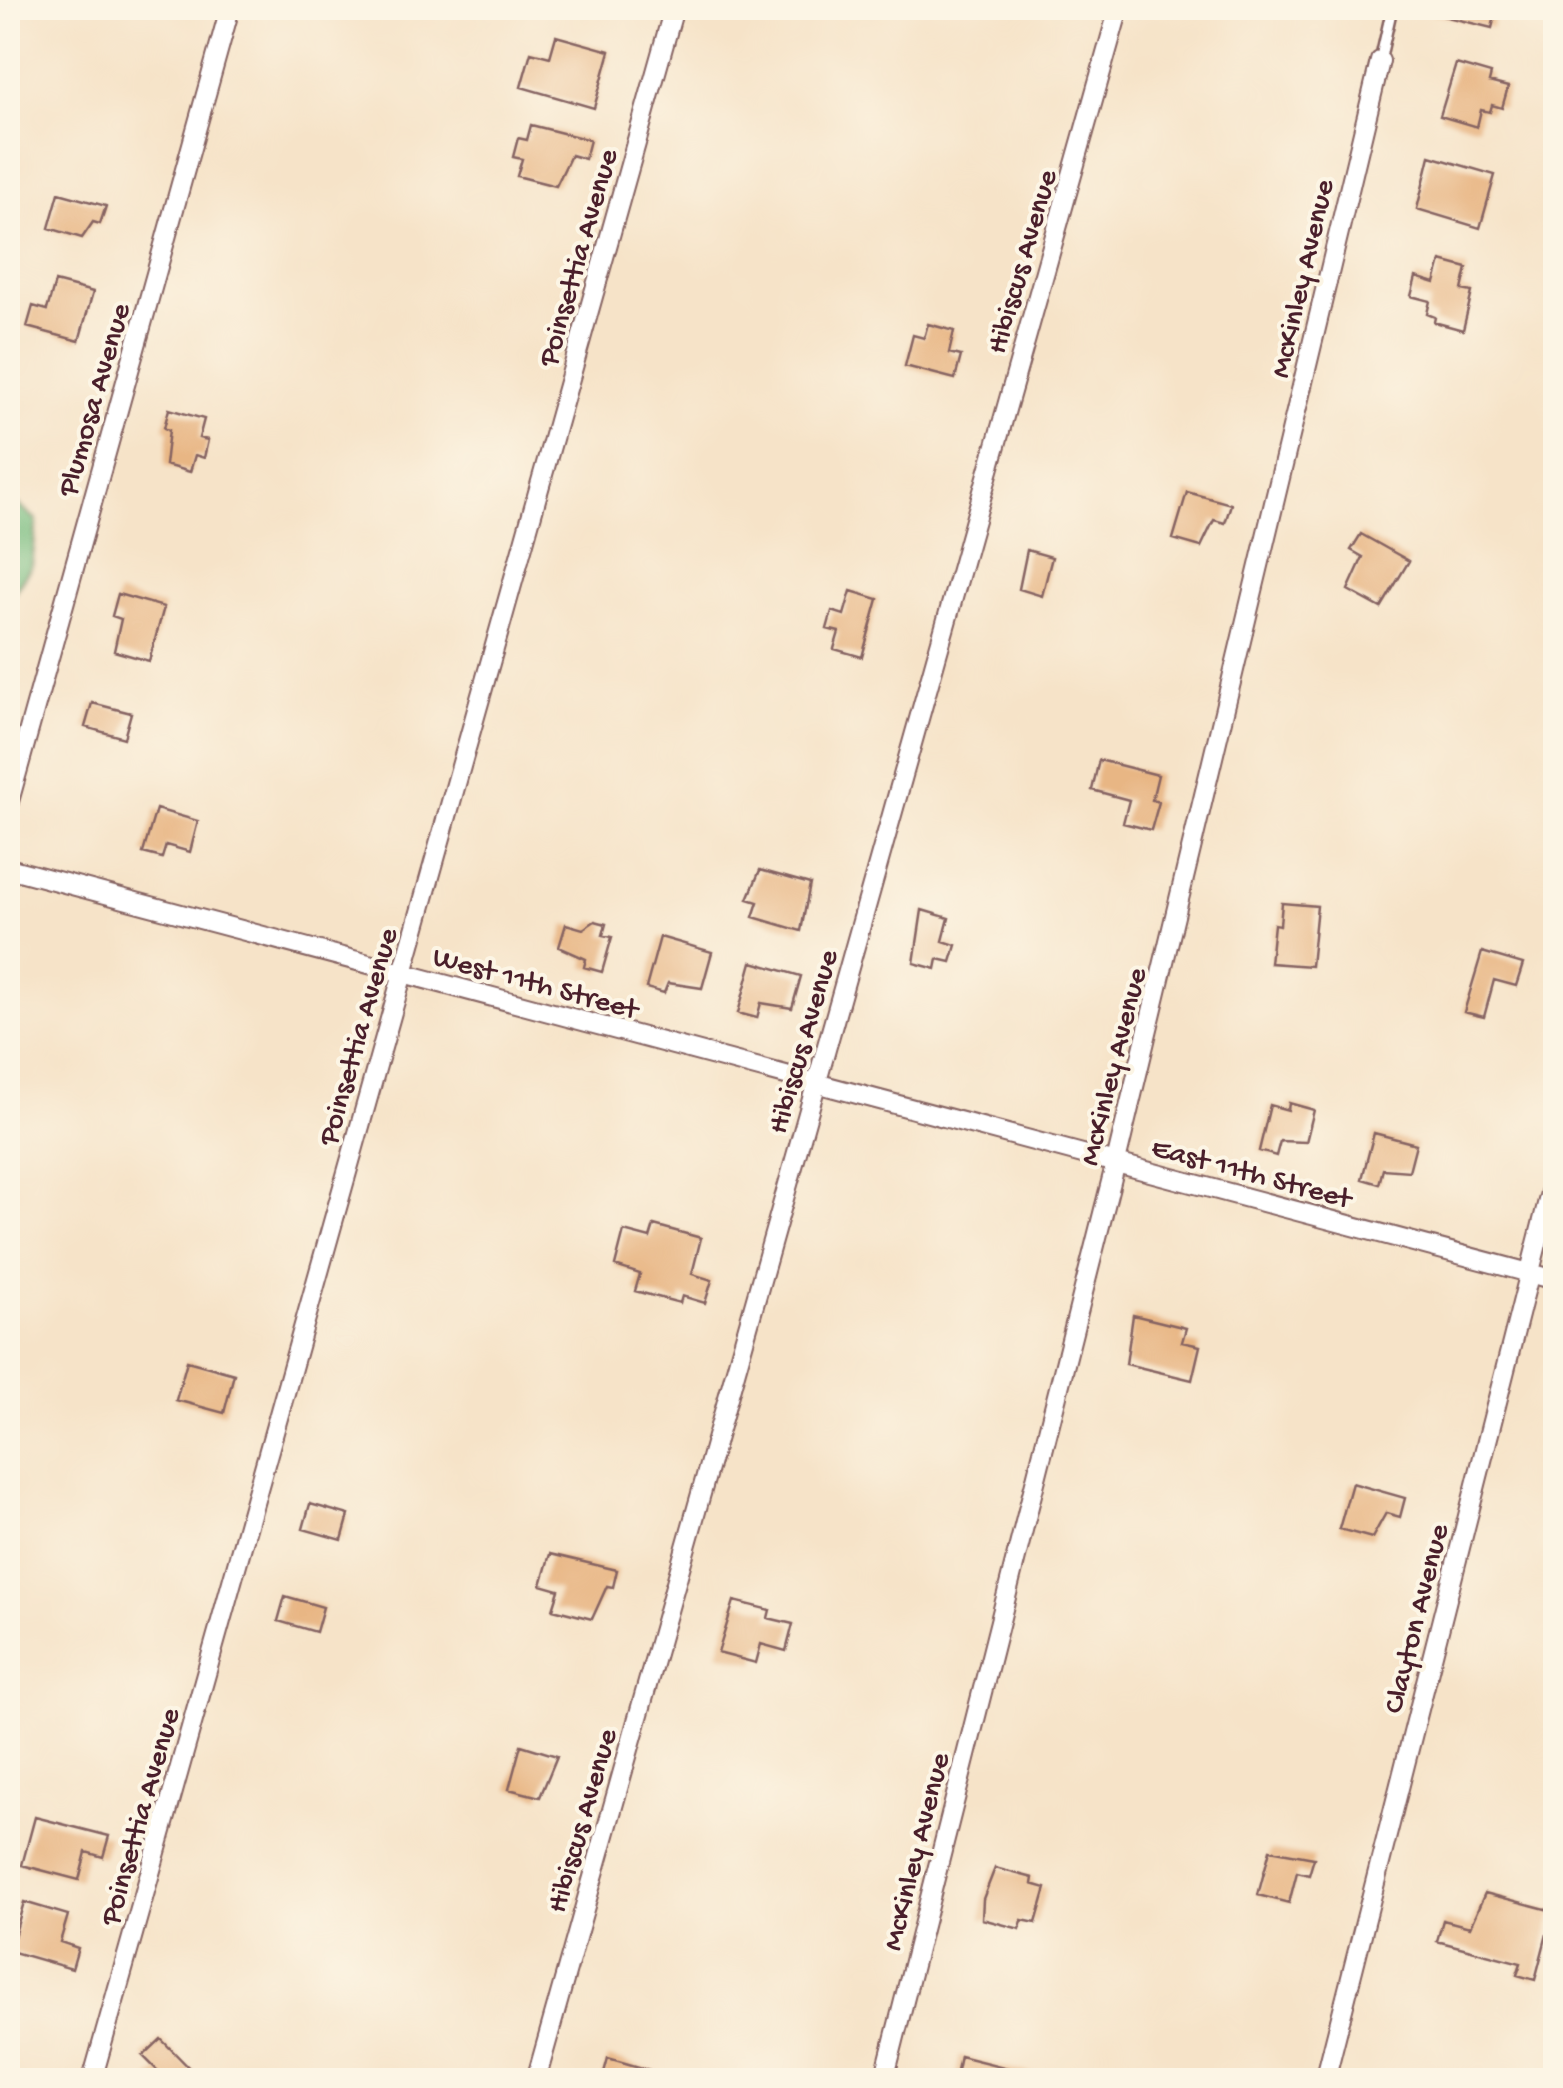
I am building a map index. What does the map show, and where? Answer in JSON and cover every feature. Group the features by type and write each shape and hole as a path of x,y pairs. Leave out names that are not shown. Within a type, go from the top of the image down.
{"street":[{"name":"Plumosa Avenue","path":"8,805 230,8"},
{"name":"Poinsettia Avenue","path":"92,2080 674,8"},
{"name":"Hibiscus Avenue","path":"536,2080 1117,15"},
{"name":"McKinley Avenue","path":"884,2080 1116,1162 1380,62"},
{"name":"West 11th Street","path":"8,868 818,1084"},
{"name":"East 11th Street","path":"818,1084 1556,1280"},
{"name":"Clayton Avenue","path":"1325,2080 1556,1169"}],"lane":[{"path":"1380,62 1392,8"}],"green space":[{"path":"8,497 37,520 32,565 8,601"}],"building":[{"path":"1432,8 1497,8 1492,28 1431,13"},
{"path":"556,36 610,51 594,108 521,87 531,52 550,57"},
{"path":"1456,64 1491,74 1489,82 1508,87 1502,108 1492,105 1490,112 1481,110 1477,127 1440,116"},
{"path":"531,125 590,140 585,159 571,155 556,186 517,176 522,159 513,157 518,138 527,140"},
{"path":"1430,156 1495,175 1480,228 1417,209"},
{"path":"59,193 106,206 100,224 93,222 82,238 49,228"},
{"path":"1441,261 1467,268 1462,290 1472,292 1463,330 1434,322 1435,317 1427,314 1430,301 1411,296 1416,277 1435,283"},
{"path":"55,282 93,292 79,341 27,327 33,306 47,310"},
{"path":"928,324 954,331 949,353 961,356 955,379 905,366 913,335 924,338"},
{"path":"169,409 204,419 199,438 208,440 204,458 195,455 190,472 165,465 169,430 164,428"},
{"path":"1187,492 1231,504 1225,523 1214,520 1201,547 1173,539"},
{"path":"1361,534 1409,561 1381,608 1348,590 1363,557 1351,550"},
{"path":"1027,550 1052,557 1042,596 1019,589"},
{"path":"851,591 878,599 862,657 834,649 839,632 827,629 832,611 844,615"},
{"path":"118,594 164,607 149,661 114,651 121,619 112,616"},
{"path":"92,703 131,713 124,738 85,727"},
{"path":"1099,760 1158,775 1152,800 1159,802 1151,830 1123,823 1129,800 1092,790"},
{"path":"156,809 198,821 190,852 166,845 162,858 143,853"},
{"path":"760,870 810,884 801,931 753,917 758,902 748,899"},
{"path":"1282,903 1317,906 1311,966 1270,963 1274,924 1280,925"},
{"path":"922,910 949,918 943,941 956,945 951,962 938,959 936,969 914,963"},
{"path":"595,921 606,924 603,935 612,937 602,972 584,967 586,959 559,947 566,924 583,929"},
{"path":"660,937 712,952 702,988 668,983 664,993 646,988"},
{"path":"1482,952 1523,964 1516,986 1494,980 1484,1017 1464,1012"},
{"path":"752,962 801,976 792,1008 761,1003 757,1018 738,1013"},
{"path":"1289,1103 1314,1110 1306,1142 1280,1141 1276,1156 1259,1151 1270,1105 1288,1110"},
{"path":"1374,1133 1416,1144 1409,1171 1383,1169 1379,1184 1362,1179"},
{"path":"654,1225 701,1238 692,1274 712,1280 705,1303 682,1296 680,1303 635,1291 640,1274 615,1266 624,1231 650,1238"},
{"path":"1133,1315 1186,1328 1182,1342 1200,1346 1192,1380 1126,1364"},
{"path":"187,1361 234,1374 224,1413 176,1400"},
{"path":"1352,1483 1405,1498 1400,1517 1386,1513 1372,1538 1339,1529"},
{"path":"310,1504 349,1515 342,1540 303,1529"},
{"path":"550,1554 617,1570 613,1587 607,1586 592,1619 553,1609 559,1590 541,1585"},
{"path":"285,1596 323,1607 316,1632 278,1621"},
{"path":"734,1601 770,1610 768,1618 793,1624 786,1651 761,1644 756,1663 718,1653"},
{"path":"521,1745 557,1756 540,1797 509,1789"},
{"path":"35,1817 109,1836 103,1857 86,1852 79,1880 22,1865"},
{"path":"1270,1850 1314,1858 1309,1875 1297,1872 1289,1903 1258,1895"},
{"path":"995,1868 1033,1878 1032,1884 1046,1888 1036,1923 1022,1920 1020,1929 982,1919 983,1899"},
{"path":"1485,1893 1553,1911 1535,1980 1517,1975 1521,1963 1437,1941 1443,1920 1470,1927"},
{"path":"24,1902 68,1915 60,1942 78,1948 72,1969 10,1951"},
{"path":"161,2039 201,2080 148,2080 158,2071 143,2056"},
{"path":"960,2056 1036,2075 1035,2080 978,2080 956,2075"},
{"path":"608,2058 670,2076 670,2080 602,2080"}]}
